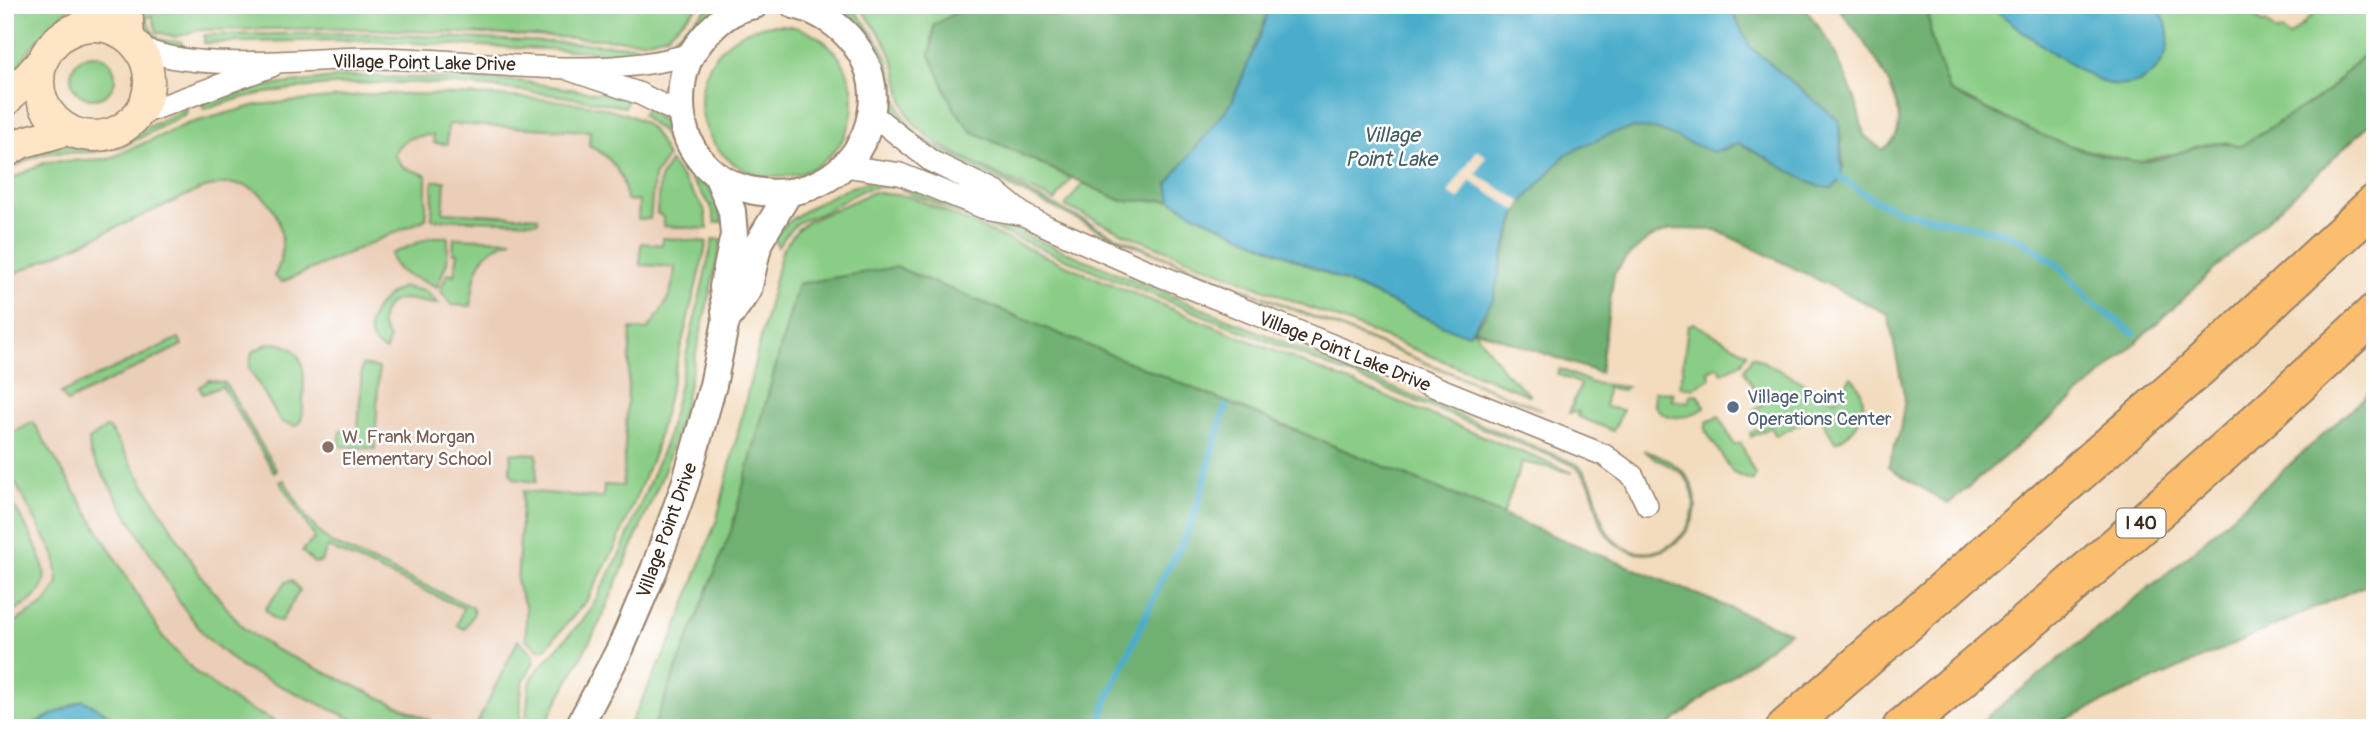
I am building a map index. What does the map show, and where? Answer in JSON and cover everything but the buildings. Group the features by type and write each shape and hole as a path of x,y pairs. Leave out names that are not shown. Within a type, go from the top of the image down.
{"highway":[{"path":"1786,728 2196,370 2375,204"},
{"name":"I 40","path":"1902,728 2025,625 2297,386 2375,313"}],"main road":[{"path":"5,102 51,49 82,5"},
{"path":"127,5 133,43 147,66 149,88 138,115 127,126 105,135 82,135 67,130 55,120 42,99 39,75 51,49 72,30 102,27 133,43"},
{"path":"5,153 21,143 67,130"}],"street":[{"path":"752,5 716,25 690,54 681,83 681,114 687,137 700,158 717,175 751,191 788,194 819,185 845,166 862,142 872,114 872,89 866,64 855,43 834,15 794,5"},
{"name":"Village Point Lake Drive","path":"133,43 159,57 191,60 382,58 561,66 643,64 690,54"},
{"name":"Village Point Lake Drive","path":"138,115 176,99 288,61"},
{"name":"Village Point Lake Drive","path":"561,66 638,93 681,114"},
{"name":"Village Point Lake Drive","path":"872,114 931,161 997,193 1024,215"},
{"name":"Village Point Lake Drive","path":"845,166 900,174 984,208 1024,215 1141,268 1604,455 1633,476 1647,505"},
{"name":"Village Point Drive","path":"578,728 621,646 674,516 713,385 726,321 723,287 734,235 732,211 717,175"},
{"name":"Village Point Drive","path":"726,321 748,290 759,242 788,194"}],"shaded area":[{"name":"W. Frank Morgan Elementary School","path":"485,118 657,138 706,222 672,381 578,614 527,674 517,728 5,728 5,220 263,131"}],"green space":[{"path":"5,5 72,5 32,46 5,86"},
{"path":"135,5 433,5 504,11 500,5 700,5 667,35 644,41 342,28 200,30 175,37 157,32 152,16 146,17 154,34 162,40 181,41 185,49 179,50 147,40"},
{"path":"711,5 725,5 677,46 650,54 644,48 671,40"},
{"path":"843,5 851,5 883,49 890,66 899,106 915,133 908,134 894,113 876,51"},
{"path":"858,5 987,5 966,7 971,131 1071,178 1055,201 956,153 921,131 905,108 889,51"},
{"path":"1002,5 1054,15 1086,5 1268,5 1265,22 1232,102 1168,183 1171,200 1122,201 971,131 952,105 930,55 934,25 966,7"},
{"path":"1729,5 1803,5 1832,46 1855,98 1864,135 1882,150 1894,139 1899,124 1891,88 1869,50 1836,5 1927,5 1932,41 1949,91 2039,134 2110,157 2148,161 2213,143 2239,147 2326,93 2375,43 2375,119 2097,379 1948,504 1888,467 1900,430 1905,399 1888,314 1716,230 1671,229 1648,239 1626,258 1614,274 1600,373 1473,329 1485,316 1519,206 1566,154 1612,133 1633,128 1655,129 1721,151 1739,143 1817,186 1843,167 1839,121 1750,47"},
{"path":"1927,5 1990,5 2102,82 2140,83 2160,11 2155,5 2245,5 2263,24 2266,22 2277,33 2281,30 2289,37 2323,5 2375,5 2375,42 2326,93 2239,147 2226,142 2137,162 2058,143 1949,91 1932,41"},
{"path":"777,25 806,31 831,47 847,72 853,101 847,130 831,155 806,171 777,177 748,171 723,155 707,130 701,101 707,72 723,47 748,31"},
{"path":"353,33 637,46 638,49 633,53 346,40 204,43 204,35"},
{"path":"93,55 109,61 115,77 109,93 93,99 77,93 71,77 77,61"},
{"path":"352,76 519,81 628,98 625,107 487,87 394,83 301,88 249,96 204,109 201,103 257,87"},
{"path":"371,94 515,97 595,106 626,114 650,128 667,157 654,176 650,219 638,219 639,201 626,200 623,183 616,168 604,155 589,145 590,131 448,124 447,144 434,143 433,135 415,137 401,144 394,154 403,167 426,175 426,219 282,282 274,276 282,252 280,225 275,212 258,192 246,186 229,184 201,189 5,278 5,182 46,162 108,159 187,124 257,105"},
{"path":"187,108 186,114 126,145 93,152 47,153 9,170 5,168 29,153 63,145 97,147 113,144"},
{"path":"646,109 666,123 689,168 712,192 723,222 715,223 711,206 679,164 662,132 642,115"},
{"path":"921,138 1113,235 1542,410 1111,236 923,144"},
{"path":"670,162 704,208 708,229 663,226 663,217 657,213 660,179"},
{"path":"878,180 888,181 893,187 876,187 861,191 797,223 778,247 774,237 807,209 837,193"},
{"path":"433,181 445,181 443,212 538,217 538,222 432,219"},
{"path":"1083,183 1122,201 1171,200 1194,214 1435,322 1469,333 1473,329 1505,372 1531,396 1123,233 1065,206"},
{"path":"907,186 1577,464 1592,486 1602,519 1612,538 1637,552 1652,552 1677,540 1687,528 1694,500 1690,485 1681,473 1644,450 1671,463 1685,474 1694,491 1696,507 1691,523 1682,537 1669,547 1653,553 1636,553 1619,546 1609,538 1603,528 1590,485 1573,465 1106,276 901,189"},
{"path":"873,192 912,197 1084,273 1573,473 1522,462 1503,515 896,267 798,284 731,531 653,728 628,728 672,639 717,519 782,250 797,230 807,222"},
{"path":"431,237 448,237 447,262 437,287 403,273 393,262 391,254"},
{"path":"454,238 511,240 492,249 481,261 471,306 452,305 440,290 448,273 454,275 458,253 453,253"},
{"path":"663,238 707,242 654,454 615,548 587,600 545,649 539,649 526,639 526,608 517,584 523,491 603,498 604,485 623,486 631,329 647,330 658,316 670,293 675,267 640,265 641,243 662,245"},
{"path":"713,239 722,240 682,414 663,474 600,622 543,728 525,728 529,686 534,674 588,614 621,552 667,439"},
{"path":"896,267 1789,632 1665,728 653,728 731,531 798,284"},
{"path":"403,287 425,291 439,304 404,299 390,304 384,311 381,324 389,339 386,351 370,336 369,326 377,307"},
{"path":"1693,323 1747,353 1742,363 1722,373 1718,366 1708,371 1711,378 1693,388 1680,387 1688,326"},
{"path":"179,338 182,345 67,402 61,393"},
{"path":"269,343 290,348 301,361 304,379 303,411 296,426 281,422 249,368 252,352"},
{"path":"1753,356 1835,400 1851,377 1862,395 1862,414 1858,422 1844,437 1835,442 1819,414 1776,436 1771,427 1751,437 1750,433 1762,427 1753,410 1763,405 1744,370"},
{"path":"362,365 379,368 375,449 340,446 340,431 358,431"},
{"path":"1560,369 1592,383 1627,387 1623,390 1607,388 1605,407 1623,410 1613,431 1577,416 1579,412 1569,413 1581,384 1557,374"},
{"path":"209,380 225,383 277,471 274,472 222,386 203,394 199,387"},
{"path":"2375,388 2375,581 2046,728 1973,728 2176,566"},
{"path":"1654,391 1673,393 1672,400 1689,402 1690,395 1698,394 1705,408 1686,416 1666,415 1655,406"},
{"path":"1719,416 1734,445 1741,443 1755,475 1753,481 1733,473 1705,430 1707,422"},
{"path":"33,422 164,639 194,671 240,705 290,728 132,728 83,700 25,728 5,728 5,628 46,603 58,583 55,556 5,464 5,438"},
{"path":"106,428 110,429 201,576 243,628 274,649 437,724 438,728 371,728 242,668 206,637 180,603 90,453 89,440"},
{"path":"511,453 537,454 536,482 515,479 510,473"},
{"path":"284,480 308,520 329,542 472,607 474,613 465,629 457,626 463,608 328,547 321,562 314,563 302,551 315,538 280,482"},
{"path":"5,491 32,538 45,576 43,585 32,600 5,615"},
{"path":"291,580 300,590 281,621 275,620 265,609 286,582"},
{"path":"518,640 534,654 534,658 522,686 518,728 475,728"}],"water":[{"name":"Village Point Lake","path":"1268,5 1729,5 1750,47 1839,121 1842,178 1833,188 1817,186 1739,143 1713,152 1655,129 1633,128 1612,133 1566,154 1519,206 1505,247 1493,300 1469,334 1455,331 1194,214 1171,200 1168,183 1232,102 1265,23"},
{"path":"1990,5 2155,5 2165,21 2168,37 2166,52 2159,66 2148,77 2134,84 2118,85 2100,81 2044,46"},
{"path":"83,700 132,728 25,728"}],"pier":[{"path":"1477,150 1486,156 1476,174 1522,202 1517,211 1470,181 1459,200 1448,193"}],"waterway":[{"path":"1836,174 1870,198 1899,211 2008,234 2025,242 2058,265 2089,300 2133,333"},
{"path":"1098,728 1107,700 1165,573 1186,535 1226,407"}],"place":[{"name":"Village Point Operations Center","path":"1733,407"},
{"name":"W. Frank Morgan Elementary School","path":"328,447"}]}
